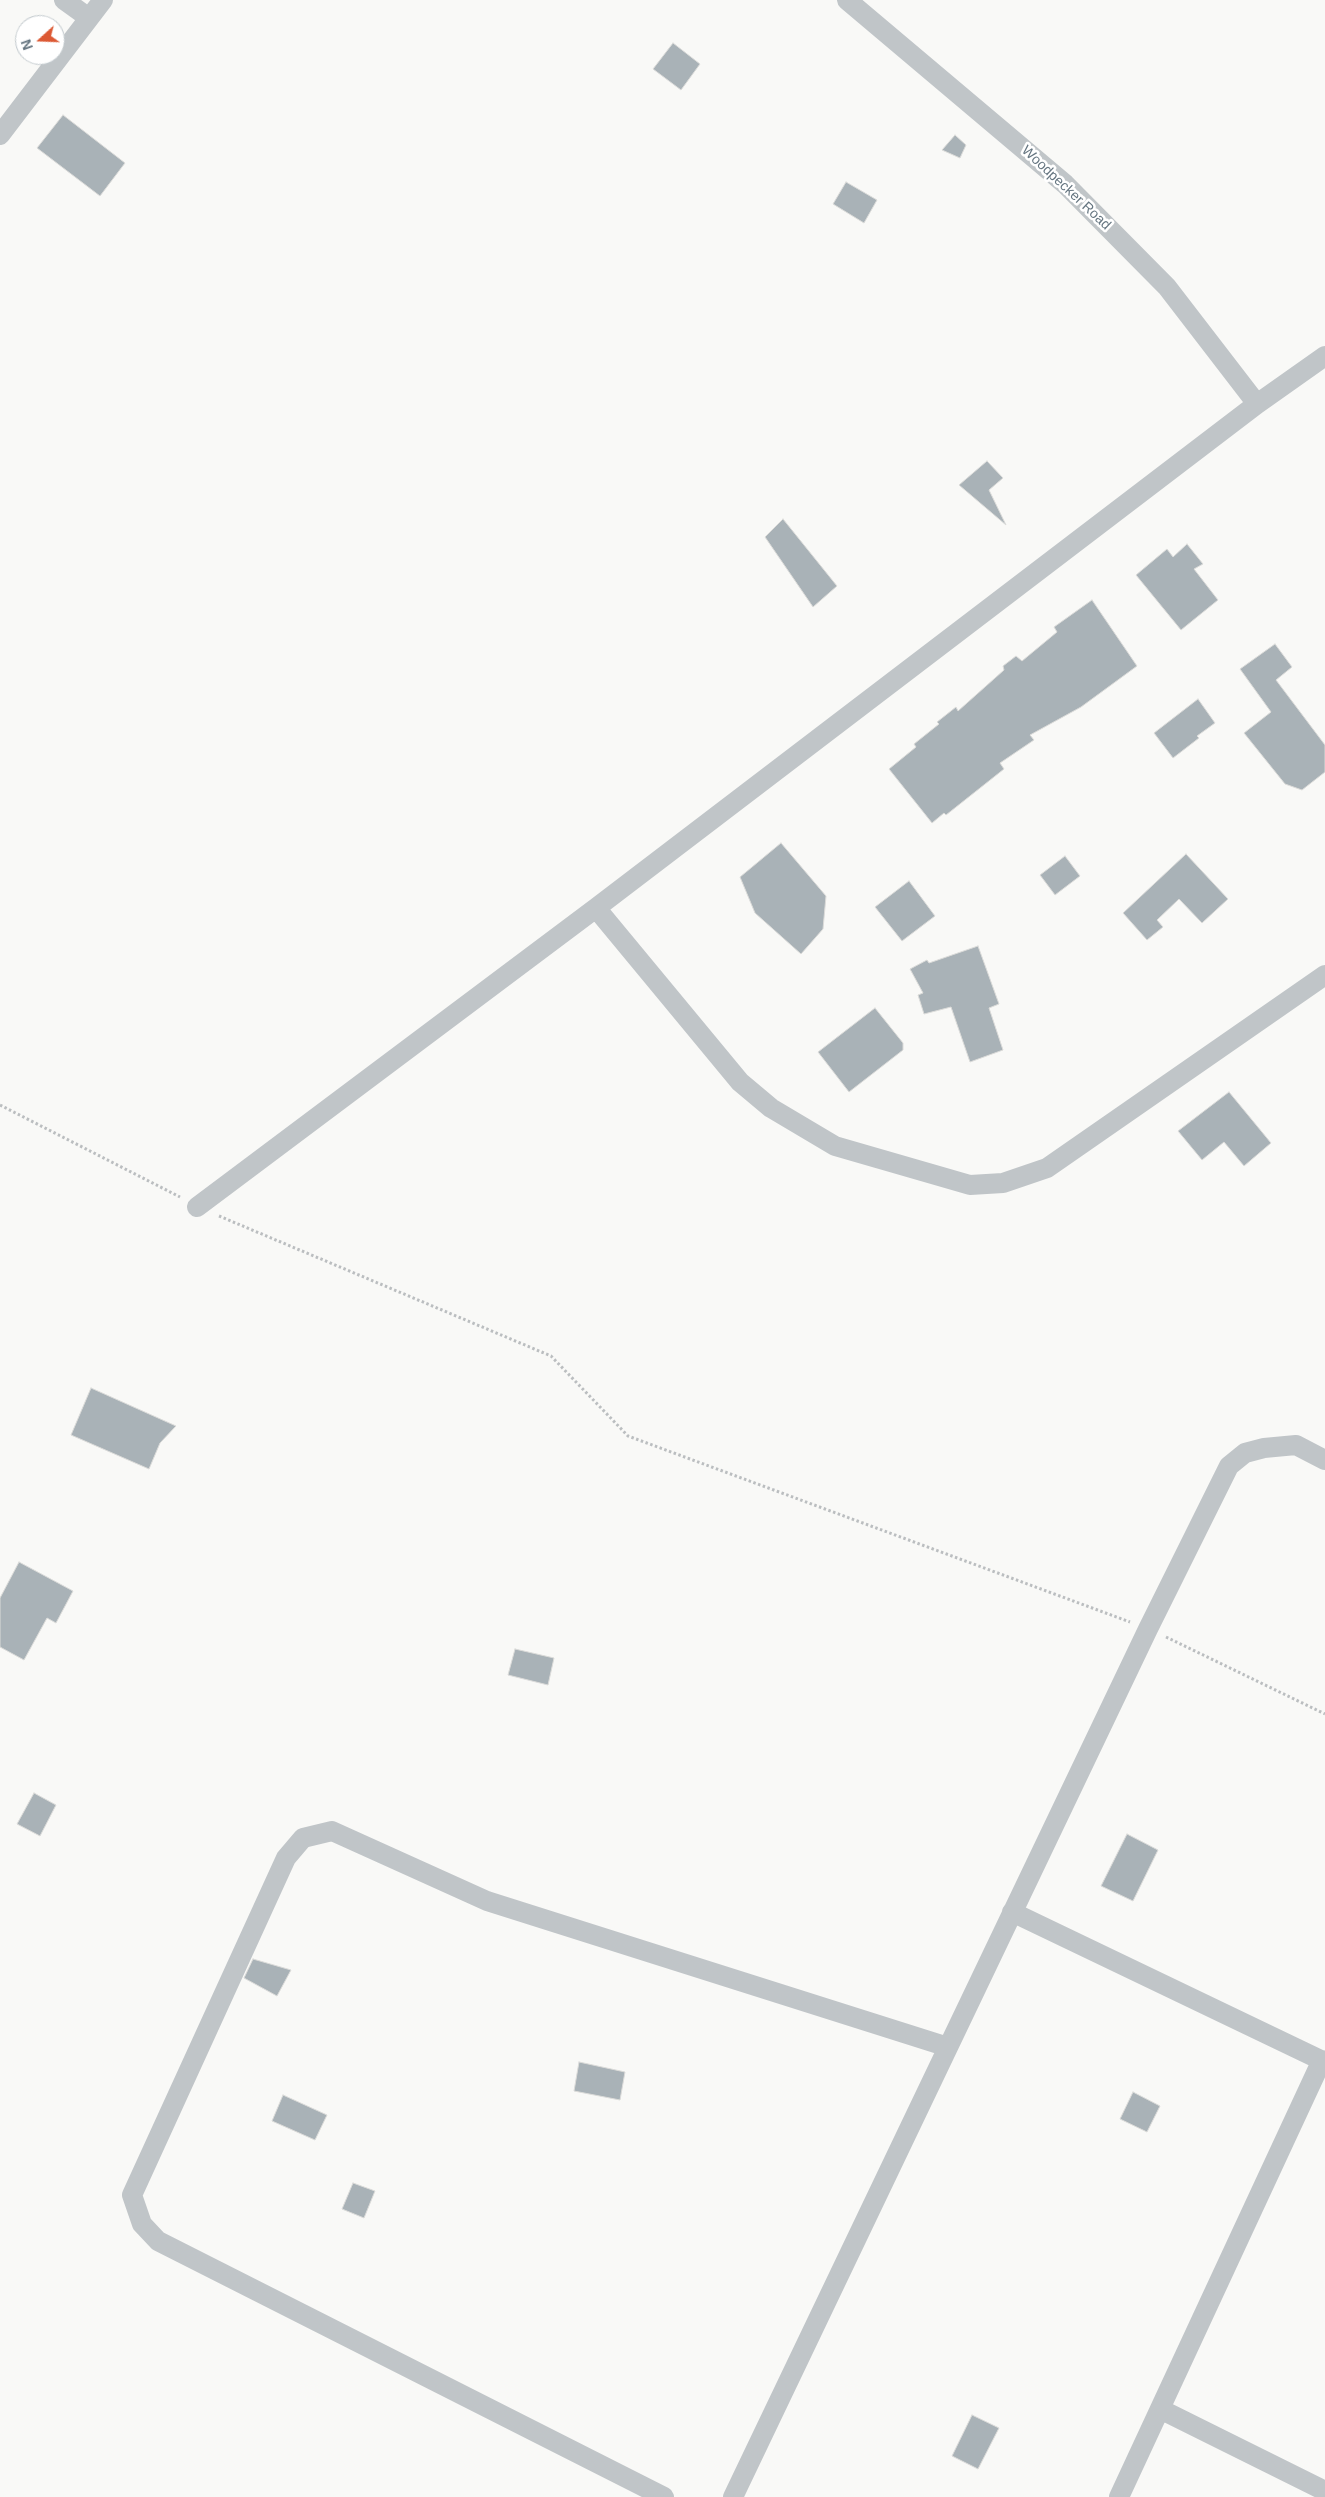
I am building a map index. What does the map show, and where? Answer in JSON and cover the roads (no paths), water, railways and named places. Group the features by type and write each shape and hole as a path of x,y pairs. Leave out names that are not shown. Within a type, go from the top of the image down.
{"street":[{"path":"64,0 89,18"},
{"path":"0,135 103,0"},
{"name":"Woodpecker Road","path":"847,0 1065,184 1166,287 1256,404"},
{"path":"198,1206 596,908 1256,404 1325,356"},
{"path":"596,908 740,1082 771,1108 835,1146 970,1185 1003,1183 1047,1168 1325,975"},
{"path":"733,2497 1148,1628 1230,1466 1244,1453 1264,1448 1296,1446 1325,1460"},
{"path":"664,2497 158,2241 142,2224 132,2195 286,1858 303,1838 332,1831 487,1901 948,2047"},
{"path":"1012,1912 1324,2061 1119,2497"},
{"path":"1160,2409 1325,2491"}]}
